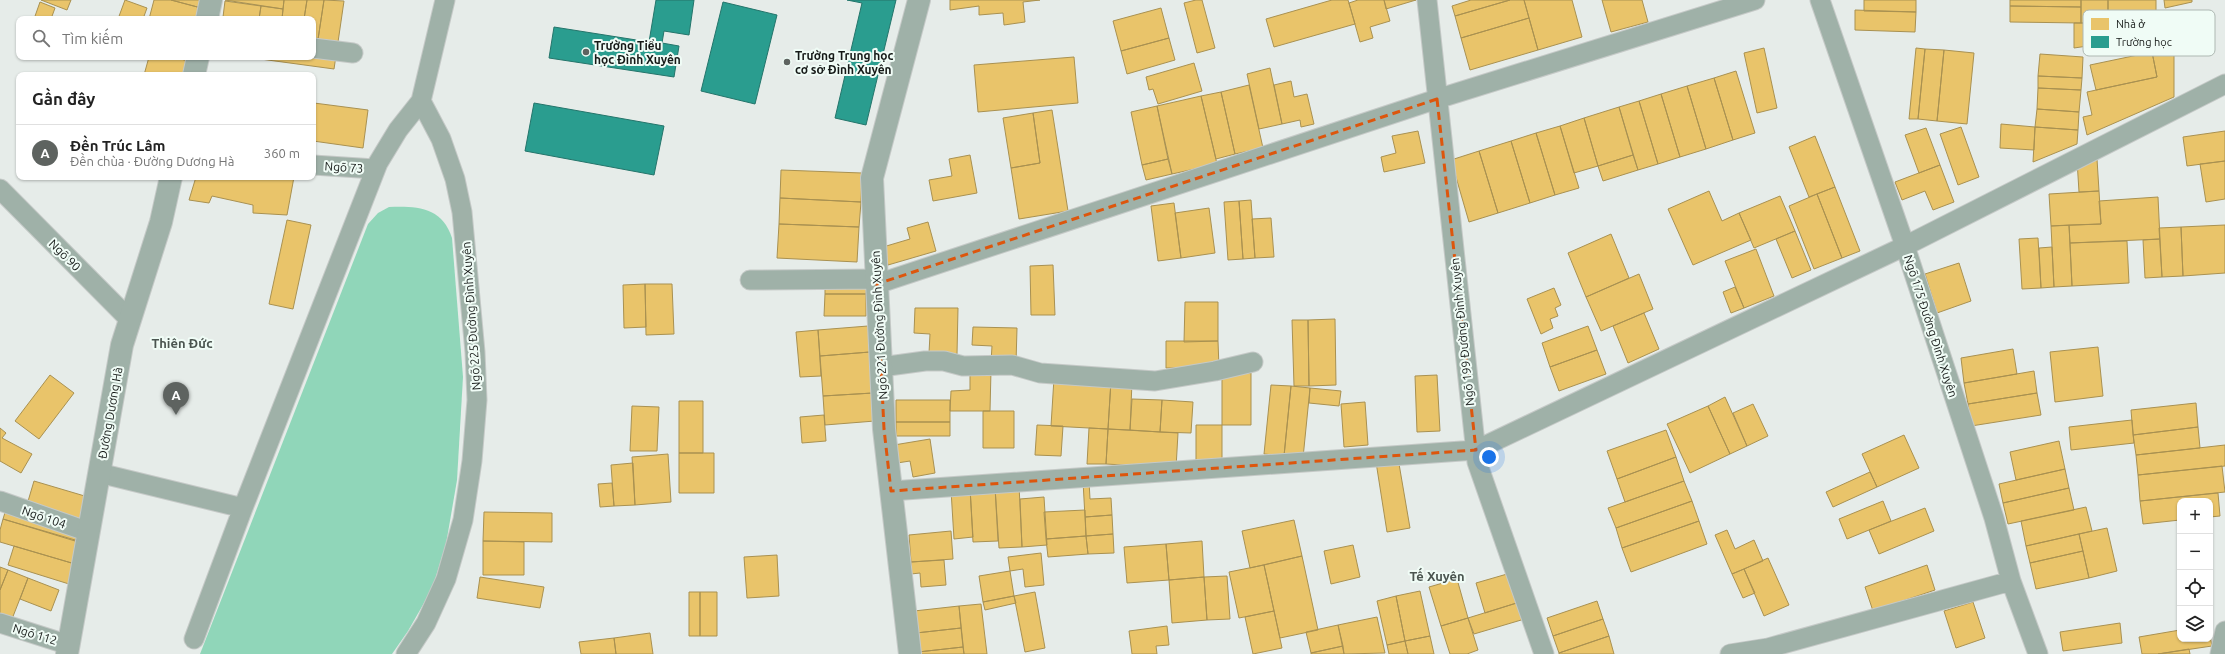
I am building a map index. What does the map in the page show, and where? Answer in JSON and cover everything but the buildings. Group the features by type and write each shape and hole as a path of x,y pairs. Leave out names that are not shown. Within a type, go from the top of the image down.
{"street":[{"path":"208,16 211,0"},
{"path":"194,639 243,508 375,169 398,130 421,101 445,0"},
{"name":"Ngõ 221 Đường Đình Xuyên","path":"910,654 884,429 872,178 919,0"},
{"name":"Ngõ 199 Đường Đình Xuyên","path":"1427,0 1477,462 1544,654"},
{"path":"750,280 877,282 1437,99 1755,0"},
{"name":"Ngõ 175 Đường Đình Xuyên","path":"1820,0 1905,246 1994,518 2011,581 2038,654"},
{"path":"316,48 353,53"},
{"path":"195,72 197,60"},
{"path":"891,491 1476,450 1905,246 2225,84"},
{"name":"Ngõ 225 Đường Đình Xuyên","path":"406,654 426,623 446,579 463,520 472,461 477,400 475,352 462,212 455,179 441,139 421,101"},
{"name":"Ngõ 73","path":"316,164 375,169"},
{"name":"Đường Dương Hà","path":"68,649 122,345 161,222 170,180"},
{"name":"Ngõ 90","path":"0,189 130,320"},
{"path":"881,367 925,361 944,361 963,366 1012,365 1040,373 1156,381 1215,371 1253,362"},
{"path":"99,473 243,508"},
{"name":"Ngõ 104","path":"0,502 89,532"},
{"path":"1730,654 1768,648 2011,581"},
{"name":"Ngõ 112","path":"0,623 68,649"},
{"path":"2220,654 2225,631"}],"highlighted area":[{"path":"1437,99 1476,450 891,491 884,429 877,284"}],"shaded area":[{"path":"389,207 409,207 427,210 442,220 448,228 452,238 463,377 457,480 446,544 432,589 408,631 392,654 200,654 368,224 378,213"}],"place":[{"name":"Trường Tiểu học Đình Xuyên","path":"586,52"},
{"name":"Trường Trung học cơ sở Đình Xuyên","path":"787,62"},
{"name":"Đền Trúc Lâm","path":"176,415"}],"district":[{"name":"Thiên Đức","path":"182,343"},
{"name":"Tế Xuyên","path":"1437,576"}]}
